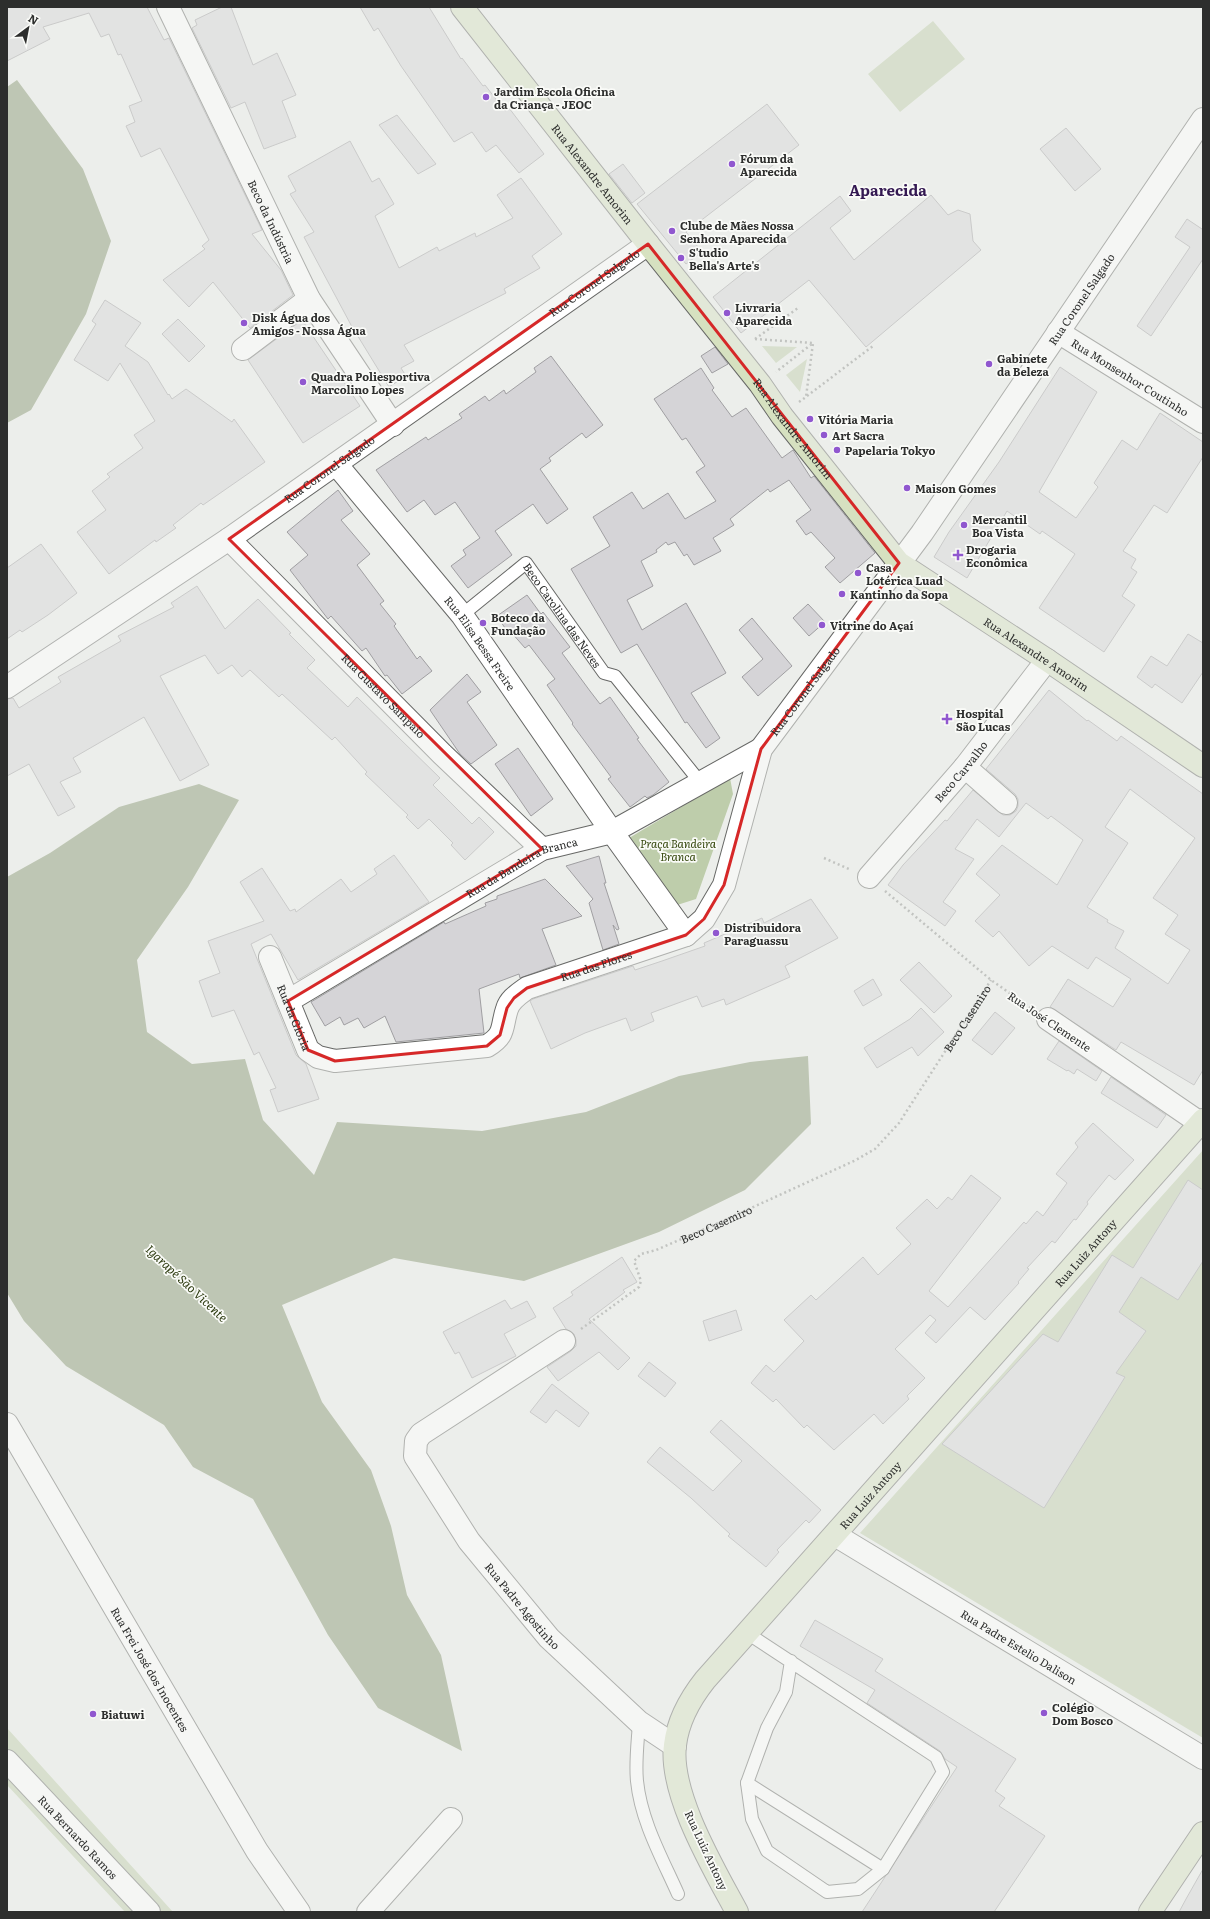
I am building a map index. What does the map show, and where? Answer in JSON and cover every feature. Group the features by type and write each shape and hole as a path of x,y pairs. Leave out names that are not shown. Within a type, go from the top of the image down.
{"street":[{"name":"Beco da Indústria","path":"168,7 309,299 393,425"},
{"name":"Rua Alexandre Amorim","path":"462,7 760,384 782,416 899,563 1047,660 1203,766"},
{"name":"Rua Coronel Salgado","path":"761,749 899,563 1203,119"},
{"name":"Rua Coronel Salgado","path":"7,687 229,539 648,244"},
{"path":"243,349 309,299"},
{"name":"Rua Monsenhor Coutinho","path":"1058,332 1203,422"},
{"name":"Rua Elisa Bessa Freire","path":"336,464 462,615 612,832 686,935"},
{"name":"Rua Gustavo Sampaio","path":"229,539 442,754 542,849"},
{"name":"Beco Carvalho","path":"869,877 965,767 1047,660"},
{"name":"Rua da Bandeira Branca","path":"288,1001 542,849 612,832 761,749"},
{"name":"Rua das Flores","path":"335,1061 487,1046 495,1042 500,1035 507,1008 514,998 527,988 686,935 704,919 724,885 761,749"},
{"path":"965,767 1006,803"},
{"name":"Rua da Glória","path":"270,957 308,1050 318,1057 335,1061"},
{"name":"Rua José Clemente","path":"1048,1019 1202,1123"},
{"name":"Rua Luiz Antony","path":"737,1912 697,1834 683,1799 677,1772 675,1746 680,1720 691,1698 705,1680 1202,1123"},
{"name":"Rua Padre Agostinho","path":"564,1341 421,1434 416,1441 415,1456 469,1541 549,1638 639,1722 675,1746"},
{"name":"Rua Frei José dos Inocentes","path":"7,1424 257,1850 299,1912"},
{"name":"Rua Padre Estelio Dalison","path":"834,1535 1203,1758"},
{"name":"Rua Bernardo Ramos","path":"7,1761 149,1912"},
{"path":"368,1912 451,1819"},
{"path":"1150,1912 1203,1833"}],"lane":[{"name":"Beco Carolina das Neves","path":"462,615 526,563 604,673 615,676 700,782"},
{"path":"748,1632 936,1757 942,1772 883,1869 858,1889 827,1892 767,1851 752,1819 747,1783 768,1728 786,1692 791,1661"},
{"path":"639,1722 637,1780 643,1807 650,1831 678,1894"},
{"path":"747,1783 883,1869"}],"path":[{"path":"736,354 798,308"},
{"path":"755,339 813,343"},
{"path":"760,384 813,343"},
{"path":"806,396 813,343"},
{"path":"782,416 806,396 873,346"},
{"name":"Rua José Clemente","path":"824,858 869,877 991,980 1048,1019"},
{"name":"Beco Casemiro","path":"564,1341 639,1287 641,1281 634,1261 640,1254 656,1250 714,1226 856,1160 875,1149 899,1123 991,980"}],"highlighted area":[{"path":"648,244 899,563 761,749 724,885 704,919 686,935 527,988 514,998 507,1008 500,1035 487,1046 335,1061 308,1050 288,1001 542,849 229,539"}],"green space":[{"path":"933,21 965,59 900,112 868,74"},
{"path":"762,346 797,347 776,363"},
{"path":"807,359 800,392 786,375"},
{"name":"Praça Bandeira Branca","path":"730,778 733,794 696,899 674,906 629,838"},
{"path":"1203,1150 1203,1738 860,1533"},
{"path":"7,1728 173,1912 125,1912 7,1785"}],"water":[{"path":"17,80 83,169 111,241 86,314 31,410 7,423 7,87"},
{"name":"Igarapé São Vicente","path":"199,784 239,800 188,887 137,960 147,1032 192,1064 245,1059 263,1120 314,1175 337,1122 482,1131 586,1112 679,1076 750,1062 808,1056 811,1124 745,1190 659,1232 524,1281 394,1258 282,1305 322,1402 371,1470 391,1526 407,1595 441,1655 462,1751 378,1708 328,1635 253,1499 193,1467 164,1425 66,1366 24,1321 7,1293 7,877 50,853 119,807"}],"building":[{"path":"7,7 147,7 164,40 169,38 262,230 252,234 281,270 293,295 250,328 213,282 189,307 163,280 205,249 202,246 209,240 160,148 141,157 126,126 135,122 129,106 142,101 121,54 118,55 109,34 101,37 89,13 43,27 50,39 7,61"},
{"path":"222,7 231,7 253,65 277,53 296,95 282,101 296,137 264,149 245,102 231,108 192,28 197,25 195,20"},
{"path":"360,7 429,7 461,59 462,58 483,86 485,85 505,111 509,108 544,154 519,173 496,145 486,152 472,132 454,142 401,66 378,28 374,31"},
{"name":"Fórum da Aparecida","path":"767,104 799,145 686,232 702,252 686,264 637,204"},
{"path":"397,115 436,164 418,174 379,125"},
{"path":"1066,128 1101,169 1075,191 1040,149"},
{"path":"350,141 372,182 379,178 394,204 375,216 399,268 437,247 439,251 475,233 476,237 513,218 497,195 521,178 562,234 532,256 540,268 504,289 506,293 404,345 414,361 401,368 406,376 389,387 351,325 304,237 314,232 290,194 296,191 288,176"},
{"path":"623,164 645,193 632,203 609,174"},
{"path":"931,195 948,215 958,210 970,214 973,241 981,250 866,347 809,280 741,333 713,297 840,196 851,211 830,228 854,260"},
{"path":"1187,219 1202,229 1203,228 1203,259 1151,336 1137,326 1190,247 1175,237"},
{"path":"105,300 141,323 125,346 148,362 168,395 169,394 172,399 186,389 232,422 234,419 265,462 203,505 201,503 173,525 176,528 156,542 155,540 109,574 77,532 106,510 92,491 110,477 107,474 143,448 134,435 155,421 120,363 108,381 74,360 96,324 92,321"},
{"path":"178,319 205,346 189,362 162,334"},
{"name":"Quadra Poliesportiva Marcolino Lopes","path":"302,320 360,406 303,443 248,360"},
{"path":"715,347 728,364 712,373 701,356"},
{"path":"551,356 603,425 586,438 582,433 549,458 551,461 540,469 568,509 547,524 533,504 495,531 512,555 468,588 451,566 466,555 463,550 480,538 455,502 435,515 424,500 407,512 376,470 426,437 428,440 462,418 459,414 485,396 489,401 504,390 506,394 536,372 534,368"},
{"path":"1060,367 1097,392 1039,492 1076,518 1098,487 1094,483 1122,440 1137,450 1160,413 1203,442 1203,457 1167,513 1154,505 1123,551 1136,559 1131,568 1137,572 1122,596 1135,605 1104,652 1039,608 1075,554 1042,531 1040,534 1007,511 967,578 934,557 949,532 999,462"},
{"path":"701,368 714,388 712,390 732,417 746,408 782,458 793,450 811,478 814,476 875,553 840,583 825,567 835,558 811,532 806,535 796,521 811,510 789,480 770,492 768,489 730,519 734,525 713,538 721,551 694,565 687,554 684,556 675,542 668,545 666,542 656,550 657,552 641,561 653,586 627,600 642,630 686,603 726,673 691,693 720,738 706,748 687,722 685,723 637,644 621,653 571,569 610,546 593,517 632,492 643,509 668,493 685,519 716,501 696,472 705,466 686,438 682,440 654,399"},
{"path":"338,490 353,511 341,520 370,554 357,565 384,601 380,604 396,624 394,626 417,659 420,656 432,671 402,694 387,675 385,676 366,648 362,651 331,616 328,619 290,570 308,555 287,532"},
{"path":"41,544 77,593 48,615 22,632 20,630 7,639 7,568"},
{"path":"197,586 225,629 258,599 291,633 289,634 315,660 307,668 348,707 357,697 440,778 433,785 472,824 479,817 494,832 465,860 451,845 453,843 429,819 418,829 406,817 408,815 365,774 367,772 335,737 332,740 282,694 279,697 250,670 242,677 232,665 218,674 205,655 160,676 209,765 180,781 144,717 73,758 81,772 60,782 75,807 58,816 29,764 7,776 7,699 13,698 19,708 61,682 58,677 121,641 118,636 174,607 171,603"},
{"path":"527,595 541,614 543,612 570,647 562,653 590,691 600,704 610,697 639,738 637,739 669,782 653,795 647,798 645,796 630,807 608,779 611,777 572,724 573,723 547,685 555,679 529,645 525,648 511,632 509,634 497,616"},
{"path":"808,604 825,622 809,636 793,618"},
{"path":"752,618 792,666 758,696 742,677 763,659 739,630"},
{"path":"1188,634 1203,643 1203,672 1182,703 1155,684 1152,688 1137,677 1151,656 1167,666"},
{"path":"467,674 481,692 467,702 497,745 471,764 460,754 430,710"},
{"path":"1049,690 1087,721 1088,720 1117,741 1121,736 1203,794 1203,1070 1194,1085 1121,1042 1116,1050 1050,1007 1068,979 1113,1007 1131,979 1096,957 1088,969 1052,946 1029,966 999,931 993,937 975,921 1000,895 976,874 1002,845 1057,885 1083,840 1051,816 1048,819 1026,803 999,837 977,819 955,849 974,859 943,902 956,911 945,926 888,885 903,865 945,820 947,821 973,790 1003,815 1010,815 1016,811 1018,799 1015,794 986,769","holes":["1130,789 1195,838 1153,898 1178,915 1165,934 1190,950 1168,984 1115,948 1124,931 1107,922 1108,920 1087,907 1128,843 1105,827"]},
{"path":"518,748 553,799 531,816 495,764"},
{"path":"394,855 429,902 298,980 271,934 251,944 296,1055 306,1064 319,1099 278,1112 270,1090 276,1088 259,1052 254,1055 234,1010 212,1017 199,981 220,973 208,941 264,921 240,882 262,868 290,911 295,909 296,912 341,879 351,892 377,874 374,869"},
{"path":"599,856 606,883 604,883 619,929 617,930 613,925 619,944 603,950 589,903 593,899 566,866"},
{"path":"545,879 582,916 542,929 556,965 520,978 519,974 479,989 484,1033 396,1042 385,1016 364,1028 358,1018 344,1025 340,1017 325,1026 311,1002 444,922 445,924 486,906 485,903 497,899 497,896"},
{"path":"811,899 838,938 785,966 790,977 726,1005 724,999 702,1007 697,996 651,1013 654,1021 631,1031 626,1018 585,1033 551,1049 530,1001 533,999 633,966 635,970 705,946 704,943 762,918 764,923"},
{"path":"919,962 952,996 934,1013 900,980"},
{"path":"873,979 882,995 863,1006 854,991"},
{"path":"921,1008 944,1032 918,1056 912,1047 877,1068 864,1048 910,1019"},
{"path":"995,1012 1015,1028 992,1055 972,1040"},
{"path":"1059,1041 1102,1071 1096,1081 1077,1069 1074,1074 1047,1059"},
{"path":"1111,1077 1166,1115 1157,1128 1101,1093"},
{"path":"1093,1123 1134,1160 1115,1180 1109,1175 1087,1202 1088,1204 1076,1220 1074,1219 1055,1243 1052,1241 1027,1268 1029,1269 1018,1282 1019,1283 985,1320 970,1307 936,1343 925,1333 936,1320 930,1315 895,1349 925,1378 907,1396 909,1399 883,1424 874,1414 834,1450 807,1425 804,1428 776,1399 773,1402 751,1383 766,1365 774,1372 804,1341 784,1320 811,1295 816,1300 863,1257 878,1275 911,1244 896,1228 927,1199 937,1209 948,1197 952,1200 971,1175 1001,1198 929,1291 948,1307 1024,1222 1026,1224 1037,1211 1043,1216 1067,1183 1056,1174 1078,1147 1075,1143"},
{"path":"1188,1180 1203,1190 1203,1261 1178,1300 1141,1277 1119,1312 1146,1331 1116,1373 1125,1377 1044,1508 942,1444 1043,1334 1058,1342 1112,1255 1133,1268"},
{"path":"622,1257 637,1282 623,1290 625,1292 589,1319 630,1358 618,1370 599,1352 558,1381 547,1367 571,1351 576,1346 576,1340 574,1334 566,1329 553,1308 573,1295 571,1292"},
{"path":"505,1300 511,1309 527,1301 536,1317 504,1334 516,1356 472,1378 459,1352 455,1354 443,1332"},
{"path":"736,1310 742,1330 709,1341 703,1321"},
{"path":"649,1362 676,1383 665,1397 638,1376"},
{"path":"552,1384 589,1413 579,1427 556,1410 546,1423 530,1412"},
{"path":"721,1420 821,1510 809,1523 806,1520 777,1550 779,1552 766,1567 728,1536 730,1534 691,1498 647,1462 660,1447 713,1491 742,1461 710,1432"},
{"path":"815,1620 883,1659 875,1671 1016,1759 995,1791 1005,1798 999,1806 1045,1836 994,1912 862,1912 957,1767 945,1759 940,1751 867,1703 875,1690 800,1646"},
{"path":"1203,1869 1203,1912 1179,1912 1186,1899"}],"place":[{"name":"Jardim Escola Oficina da Criança - JEOC","path":"486,97"},
{"name":"Fórum da Aparecida","path":"732,164"},
{"name":"Clube de Mães Nossa Senhora Aparecida","path":"672,231"},
{"name":"S'tudio Bella's Arte's","path":"681,258"},
{"name":"Livraria Aparecida","path":"727,313"},
{"name":"Disk Água dos Amigos - Nossa Água","path":"244,323"},
{"name":"Gabinete da Beleza","path":"989,364"},
{"name":"Quadra Poliesportiva Marcolino Lopes","path":"303,382"},
{"name":"Vitória Maria","path":"810,419"},
{"name":"Art Sacra","path":"824,435"},
{"name":"Papelaria Tokyo","path":"837,450"},
{"name":"Maison Gomes","path":"907,488"},
{"name":"Mercantil Boa Vista","path":"964,525"},
{"name":"Drogaria Econômica","path":"958,555"},
{"name":"Casa Lotérica Luad","path":"858,573"},
{"name":"Kantinho da Sopa","path":"842,594"},
{"name":"Boteco da Fundação","path":"483,623"},
{"name":"Vitrine do Açaí","path":"822,625"},
{"name":"Hospital São Lucas","path":"947,719"},
{"name":"Distribuidora Paraguassu","path":"716,933"},
{"name":"Colégio Dom Bosco","path":"1044,1713"},
{"name":"Biatuwi","path":"93,1714"}],"district":[{"name":"Aparecida","path":"888,189"}]}
